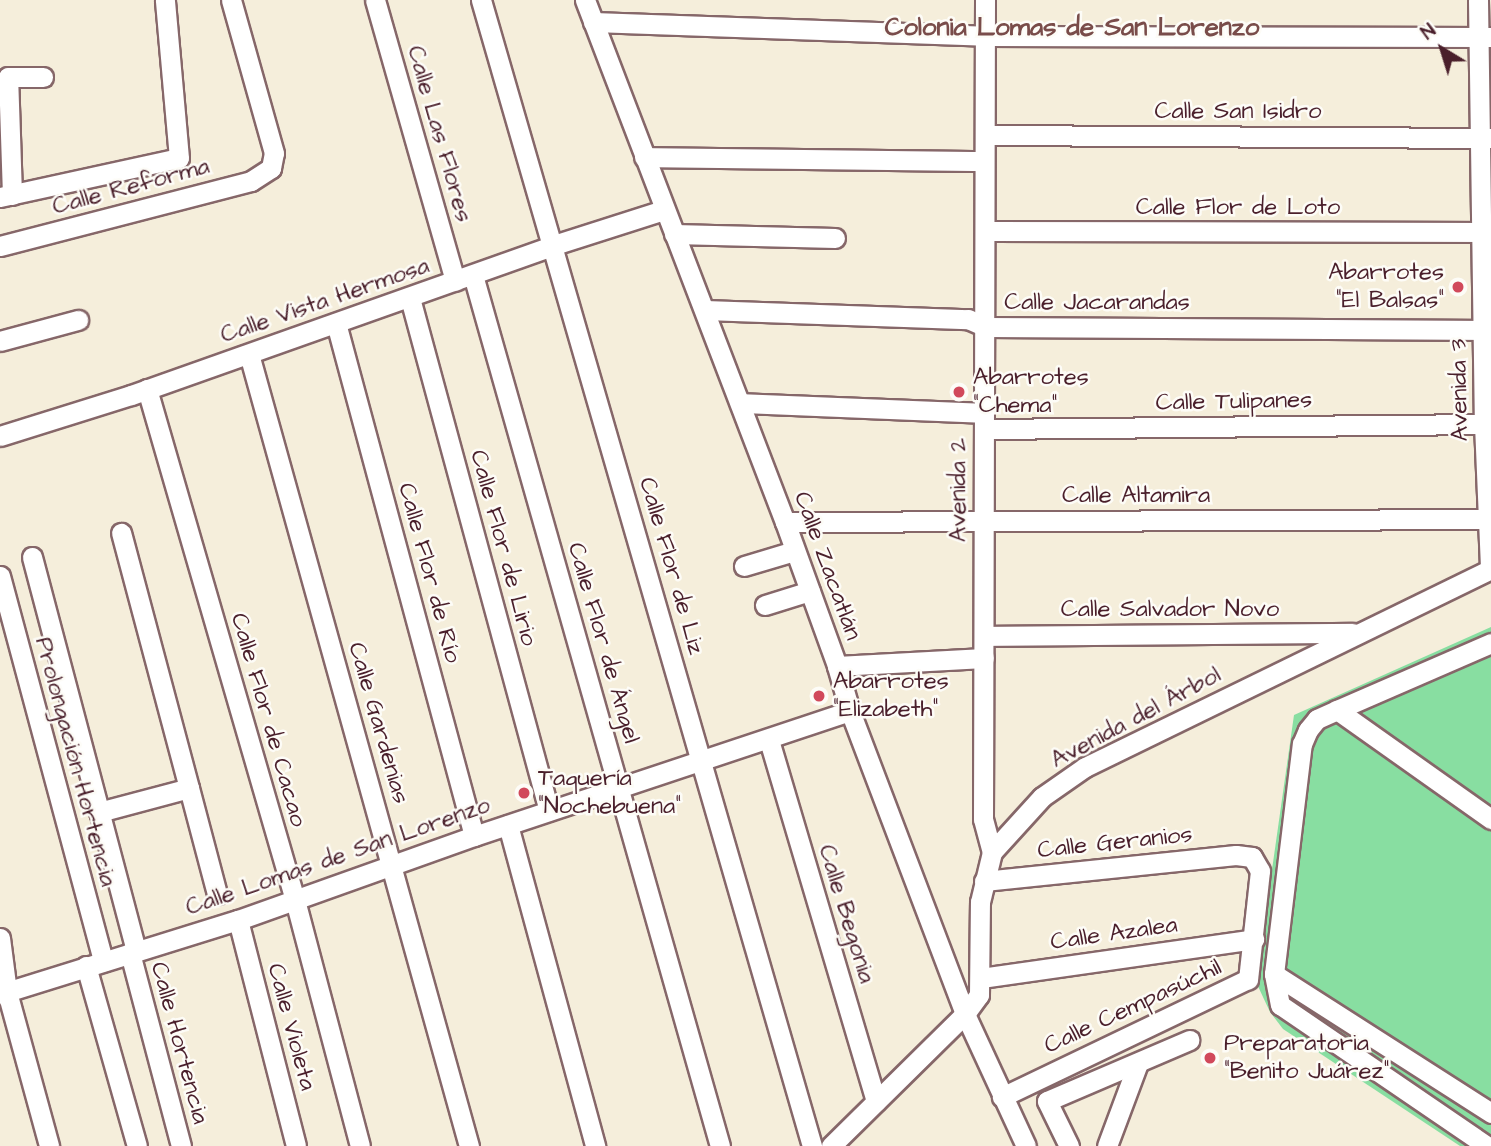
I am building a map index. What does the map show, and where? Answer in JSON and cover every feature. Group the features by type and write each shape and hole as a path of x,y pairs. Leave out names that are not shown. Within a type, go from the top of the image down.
{"street":[{"path":"43,77 8,78 6,196 179,158 164,0"},
{"name":"Calle Reforma","path":"0,246 251,181 271,168 274,153 231,0"},
{"name":"Calle Las Flores","path":"375,0 464,278"},
{"name":"Calle Flor de Liz","path":"481,0 813,1146"},
{"name":"Calle Zacatlán","path":"585,0 785,522 838,666 850,711 965,1014 1026,1146"},
{"name":"Avenida 2","path":"985,0 983,819 992,852"},
{"name":"Avenida 3","path":"1478,0 1485,37 1487,330 1484,424 1491,569"},
{"path":"593,22 985,36 1485,37"},
{"name":"Calle San Isidro","path":"986,135 1486,138"},
{"path":"644,157 984,161"},
{"name":"Calle Vista Hermosa","path":"0,436 249,354 554,245 664,211"},
{"name":"Calle Flor de Loto","path":"986,232 1486,232"},
{"path":"674,234 835,238"},
{"name":"Calle Flor de Ángel","path":"464,278 619,790 720,1146"},
{"name":"Calle Flor de Lirio","path":"410,298 549,811"},
{"name":"Calle Jacarandas","path":"705,310 968,319 986,327 1487,330"},
{"path":"0,341 78,320"},
{"name":"Calle Flor de Río","path":"336,323 474,836"},
{"name":"Calle Gardenias","path":"249,354 470,1146"},
{"name":"Calle Flor de Cacao","path":"147,389 295,901 359,1146"},
{"name":"Calle Tulipanes","path":"740,403 984,421 1484,424"},
{"name":"Calle Altamira","path":"785,522 1487,519"},
{"path":"121,533 217,894"},
{"path":"744,566 794,551"},
{"name":"Calle Hortencia","path":"32,557 99,812 181,1146"},
{"name":"Avenida del Árbol","path":"831,1146 965,1014 979,995 981,978 978,941 984,881 992,852 1042,797 1085,767 1491,569"},
{"name":"Prolongación Hortencia","path":"0,576 137,1146"},
{"path":"765,605 810,591"},
{"name":"Calle Salvador Novo","path":"984,636 1356,634"},
{"path":"1487,1146 1280,1005 1274,974 1302,744 1308,730 1317,719 1491,643"},
{"path":"838,666 984,658"},
{"path":"1337,710 1491,820"},
{"name":"Calle Lomas de San Lorenzo","path":"3,993 238,920 474,836 701,763 850,711"},
{"name":"Calle Begonia","path":"769,740 876,1101"},
{"path":"99,812 189,788"},
{"path":"508,825 595,1146"},
{"name":"Calle Geranios","path":"984,881 1236,855 1252,857"},
{"name":"Calle Cempasúchil","path":"1002,1097 1248,979 1261,871 1252,857"},
{"name":"Calle Violeta","path":"238,920 296,1146"},
{"path":"0,938 3,993 49,1146"},
{"name":"Calle Azalea","path":"981,978 1254,939"},
{"path":"1274,974 1491,1113"},
{"path":"1069,1146 1048,1101 1189,1041"},
{"path":"1378,1072 1393,1051"},
{"path":"1107,1146 1138,1063"}],"green space":[{"path":"1491,627 1491,1146 1460,1146 1283,1029 1270,1012 1256,982 1294,715"}],"place":[{"name":"Abarrotes \"El Balsas\"","path":"1458,287"},
{"name":"Abarrotes \"Chema\"","path":"959,392"},
{"name":"Abarrotes \"Elizabeth\"","path":"819,696"},
{"name":"Taquería \"Nochebuena\"","path":"524,793"},
{"name":"Preparatoria \"Benito Juárez\"","path":"1210,1058"}],"district":[{"name":"Colonia Lomas de San Lorenzo","path":"1072,28"}]}
